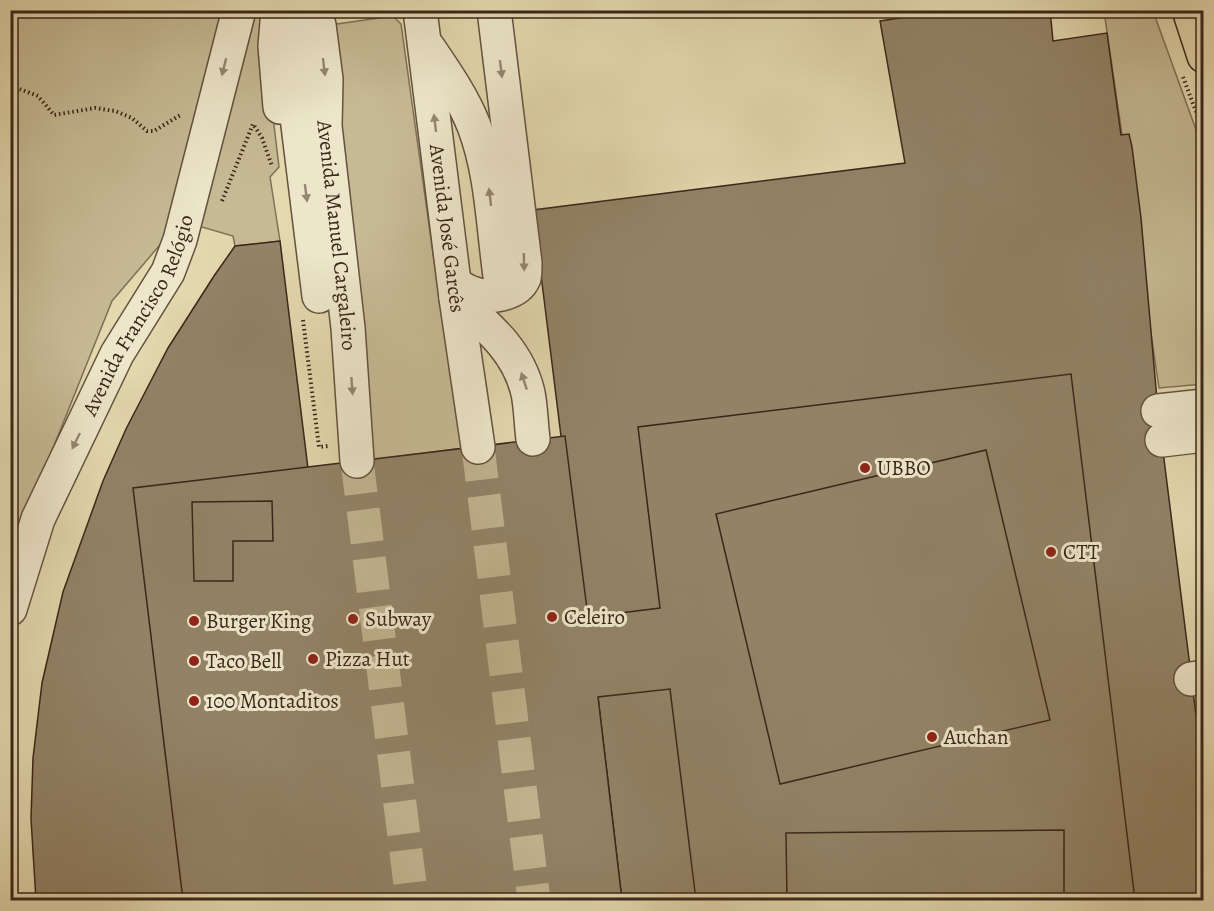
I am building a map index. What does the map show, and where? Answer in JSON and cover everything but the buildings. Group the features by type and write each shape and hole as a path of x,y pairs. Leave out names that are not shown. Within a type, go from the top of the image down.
{"street":[{"name":"Avenida Francisco Relógio","path":"10,609 38,519 117,354 168,272 180,240 238,10"},
{"path":"278,10 275,26 280,166"},
{"path":"308,10 296,88 296,109 311,303"},
{"name":"Avenida Manuel Cargaleiro","path":"312,10 319,26 326,79 325,126 348,328 356,452"},
{"path":"455,291 488,296 505,293 518,287 524,277 525,263 494,10"},
{"path":"422,26 474,124 483,152 500,276"},
{"name":"Avenida José Garcês","path":"422,26 455,291 478,447"},
{"path":"455,291 495,333 514,357 524,378 528,395 533,439"},
{"path":"1161,433 1203,405"},
{"path":"1161,433 1203,421"},
{"path":"1161,433 1203,435"},
{"path":"1161,433 1203,450"}],"path":[{"path":"10,16 14,10"},
{"path":"10,80 17,88 38,96 54,115 95,108 115,111 132,118 147,131 154,131 186,112 211,116"},
{"path":"222,201 253,124 280,166"},
{"path":"311,303 319,447 356,452"}],"shaded area":[{"path":"22,11 222,11 165,239 112,301 11,553 11,30"},
{"path":"255,11 268,11 266,59 279,167 270,177 280,241 235,246 233,236 195,225"},
{"path":"1104,11 1153,11 1203,149 1203,384 1159,388"},
{"path":"393,16 401,24 441,311 465,448 373,460 330,25"}],"tunnel":[{"path":"478,447 534,900"},
{"path":"357,461 412,900"}],"place":[{"name":"UBBO","path":"865,468"},
{"name":"CTT","path":"1051,552"},
{"name":"Celeiro","path":"552,617"},
{"name":"Subway","path":"353,619"},
{"name":"Burger King","path":"194,621"},
{"name":"Pizza Hut","path":"313,659"},
{"name":"Taco Bell","path":"194,661"},
{"name":"100 Montaditos","path":"194,701"},
{"name":"Auchan","path":"932,737"}]}
